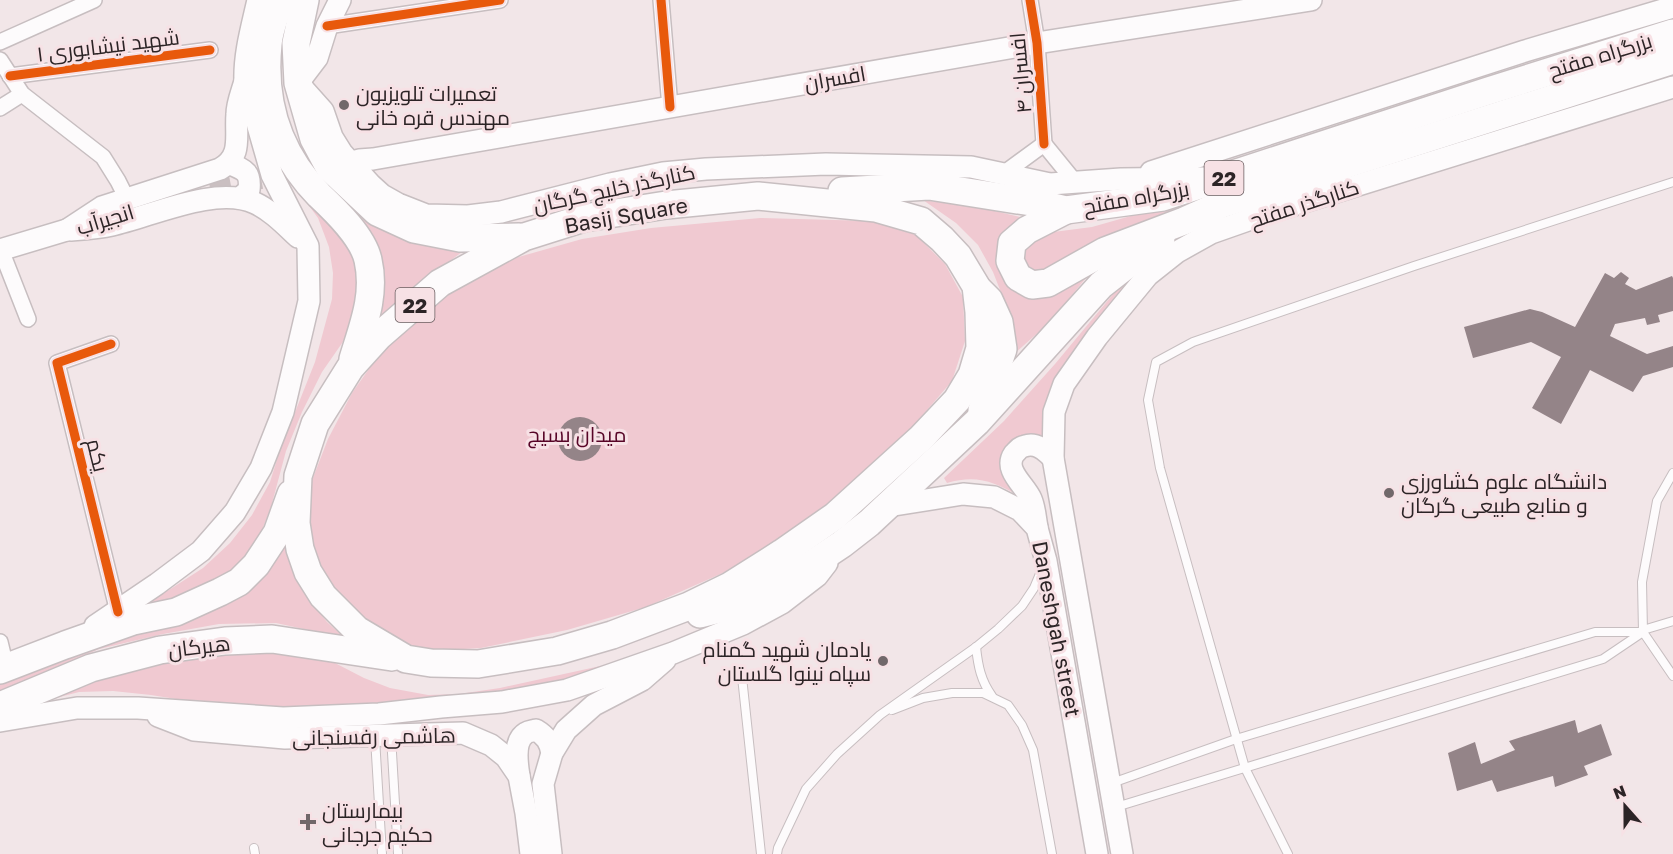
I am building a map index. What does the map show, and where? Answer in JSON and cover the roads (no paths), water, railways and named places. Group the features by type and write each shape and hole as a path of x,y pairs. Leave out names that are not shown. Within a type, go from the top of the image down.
{"highway":[{"path":"280,0 268,42 266,84 273,121 286,152 305,180 354,233 368,258 371,283 367,315 350,368"},
{"path":"305,0 296,43 298,83 314,139 329,167 377,212 414,229 459,238 524,237"},
{"name":"بزرگراه مفتح","path":"758,196 929,186 1031,202 1066,210 1162,197 1673,33"},
{"name":"بزرگراه مفتح","path":"1184,221 1222,204 1673,60"},
{"name":"Basij Square","path":"758,196 876,208 921,221 958,256 976,286 980,348 972,375 957,400 921,438 835,516 730,586 689,606 612,635 557,651 478,664 431,663 406,659 357,630 323,596 308,572 300,549 296,524 298,476 315,424 350,368 379,336 440,283 524,237 584,218 666,205 758,196"},
{"path":"1066,210 1027,230 1012,243 1010,261 1018,277 1032,285 1048,283 1105,251 1184,221"},
{"name":"22","path":"612,635 747,602 788,580 842,544 888,506 977,423 1101,285 1184,221"},
{"path":"976,286 989,300 999,322 1003,349 977,423"},
{"name":"هیرکان","path":"2,660 65,645 133,621 176,612 239,582 256,565 277,533 298,476"},
{"name":"هیرکان","path":"0,706 91,668 160,650 225,641 272,639 406,659"}],"main road":[{"path":"67,230 102,207 220,170 230,164 236,149 237,111 245,81 248,43 258,0"},
{"path":"298,83 317,58 327,26 340,0"},
{"name":"افسران","path":"363,155 588,122 1036,43 1311,0"},
{"path":"1121,180 1167,168 1525,51 1673,7"},
{"path":"65,645 118,612 201,551 235,512 261,468 283,412 309,301 309,246 272,175 245,81"},
{"name":"کنارگذر خلیج گرگان","path":"298,83 323,111 332,137 363,155 371,185 382,195 398,204 426,214 468,216 501,212 610,184 663,173 706,169 885,164 970,167 1050,184 1121,180"},
{"name":"کنارگذر مفتح","path":"1053,458 1054,412 1064,384 1097,337 1148,275 1177,252 1211,233 1268,213 1673,87"},
{"path":"1534,105 1578,116"},
{"path":"230,164 245,170 250,179 249,190 240,198"},
{"path":"1121,180 1225,178"},
{"name":"انجیرآب","path":"1,250 210,188"},
{"path":"67,230 110,226 205,199 240,198 256,203 274,215 309,246"},
{"path":"1037,528 1032,501 1011,471 1011,459 1020,447 1031,444 1044,449 1053,458"},
{"name":"Daneshgah street","path":"1053,458 1122,854"},
{"name":"Daneshgah street","path":"888,506 963,494 994,497 1020,510 1037,528 1046,561 1097,854"},
{"path":"0,721 76,708 138,708 283,718 379,714 502,702 567,690 673,653 743,624 782,603 817,576 842,544"},
{"path":"1051,591 1076,586"},
{"path":"551,854 543,784 552,753 566,730 594,705 642,680 673,653"},
{"name":"هاشمی رفسنجانی","path":"138,708 194,730 285,738 463,733 491,745 506,757 519,776 531,854"},
{"path":"519,776 517,758 519,742 526,733 536,730 545,735 551,745 552,753"}],"street":[{"path":"0,42 94,0"},
{"path":"327,26 500,0"},
{"path":"660,0 670,107"},
{"name":"افسران ۴","path":"1030,0 1036,43 1044,144"},
{"name":"شهید نیشابوری ۱","path":"10,76 210,50"},
{"path":"0,60 22,94 103,157 127,199"},
{"path":"0,108 22,94"},
{"path":"1003,174 1044,144 1075,182"},
{"path":"1,250 28,319"},
{"name":"یکم","path":"111,344 57,363 118,612"}],"lane":[{"path":"1288,854 1245,768 1160,468 1149,400 1156,362 1192,342 1414,266 1673,182"},
{"path":"1673,473 1657,501 1642,582 1643,631 1673,676"},
{"path":"777,854 806,789 837,754 880,715 976,648 1022,606 1034,588 1046,561"},
{"path":"1114,808 1603,659 1643,631 1673,621"},
{"path":"1110,784 1236,739 1595,632 1643,631"},
{"path":"976,648 978,668 986,688 994,699"},
{"path":"742,677 761,854"},
{"path":"880,715 923,698 952,693 983,693 1008,705 1022,725 1033,750 1052,854"},
{"path":"382,854 383,736"},
{"path":"383,736 398,854"}],"tunnel":[{"path":"210,188 291,173"}],"place":[{"name":"تعمیرات تلویزیون مهندس قره خانی","path":"344,105"},
{"name":"دانشگاه علوم کشاورزی و منابع طبیعی گرگان","path":"1389,493"},
{"name":"یادمان شهید گمنام سپاه نینوا گلستان","path":"883,661"},
{"name":"بیمارستان حکیم جرجانی","path":"308,822"}],"park label":[{"name":"میدان بسیج","path":"577,434"}]}
